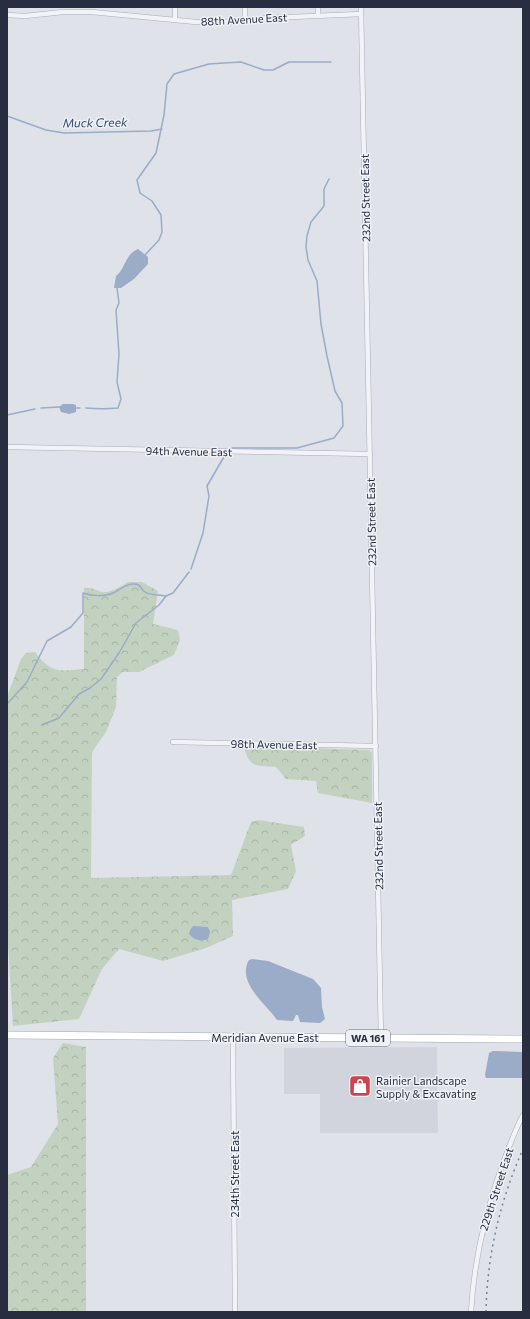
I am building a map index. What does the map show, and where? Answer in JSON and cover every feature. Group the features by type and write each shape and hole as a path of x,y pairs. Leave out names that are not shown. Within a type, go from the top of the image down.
{"main road":[{"name":"Meridian Avenue East","path":"7,1035 523,1039"}],"street":[{"path":"108,7 108,13"},
{"path":"175,7 175,19"},
{"path":"245,7 246,20"},
{"path":"318,7 318,15"},
{"name":"232nd Street East","path":"361,7 381,1038"},
{"name":"88th Avenue East","path":"7,15 25,16 76,11 208,22 318,15 361,14"},
{"name":"94th Avenue East","path":"7,448 370,454"},
{"name":"98th Avenue East","path":"173,742 376,746"},
{"name":"234th Street East","path":"233,1037 235,1312"},
{"name":"229th Street East","path":"471,1312 478,1254 485,1216 513,1137 523,1115"}],"shaded area":[{"path":"437,1047 438,1133 320,1133 320,1094 284,1094 284,1048"}],"green space":[{"path":"128,582 142,582 158,591 153,624 178,630 180,640 174,655 139,672 123,672 117,677 116,707 106,732 92,752 91,878 231,875 251,822 258,820 304,827 305,836 291,845 296,871 288,889 232,900 233,936 206,948 163,961 119,949 102,969 79,1019 13,1026 7,928 7,697 21,659 26,653 35,652 46,664 56,670 84,669 84,588 106,592","holes":["193,926 198,927 198,940 189,934"]},
{"path":"244,747 369,750 372,753 372,803 318,793 316,781 286,779 276,767 259,766 251,762 246,754"},
{"path":"63,1043 86,1047 86,1312 7,1312 7,1175 31,1167 58,1124 53,1058"}],"water":[{"path":"138,249 148,257 148,264 134,279 121,288 114,288 116,276 130,254"},
{"path":"63,404 76,405 76,412 69,414 61,412 59,407"},
{"path":"193,926 208,927 210,932 208,939 200,940 191,936 189,934"},
{"path":"249,960 268,961 313,979 321,988 322,1007 325,1019 320,1023 300,1022 298,1015 296,1015 293,1021 277,1020 249,984 246,976 246,968"},
{"path":"493,1051 523,1052 523,1078 486,1078 485,1075 489,1053"}],"waterway":[{"path":"145,255 159,240 162,232 161,215 152,201 140,193 137,180 156,153 164,115 167,84 174,74 209,64 241,62 264,70 273,70 289,62 331,62"},
{"name":"Muck Creek","path":"7,116 46,130 64,133 151,131 162,129"},
{"path":"232,448 297,448 334,438 343,426 342,403 335,391 321,324 317,281 308,260 306,247 311,222 324,206 324,189 329,179"},
{"path":"86,408 118,408 121,399 117,382 119,354 116,310 119,303 117,288"},
{"path":"41,408 60,407"},
{"path":"74,408 80,408"},
{"path":"7,415 35,409"},
{"path":"191,569 203,533 209,496 207,486 225,455"},
{"path":"42,725 59,718 79,694 90,688 101,679 119,653 136,623 159,605 166,596 173,593 189,572"},
{"path":"7,704 27,682 47,641 71,627 83,613 83,593 102,596 113,593 127,585 135,584 139,585 147,593 166,596"}],"railway":[{"path":"486,1312 489,1270 496,1229 501,1208 523,1149"}],"place":[{"name":"Rainier Landscape Supply & Excavating","path":"360,1086"}]}
